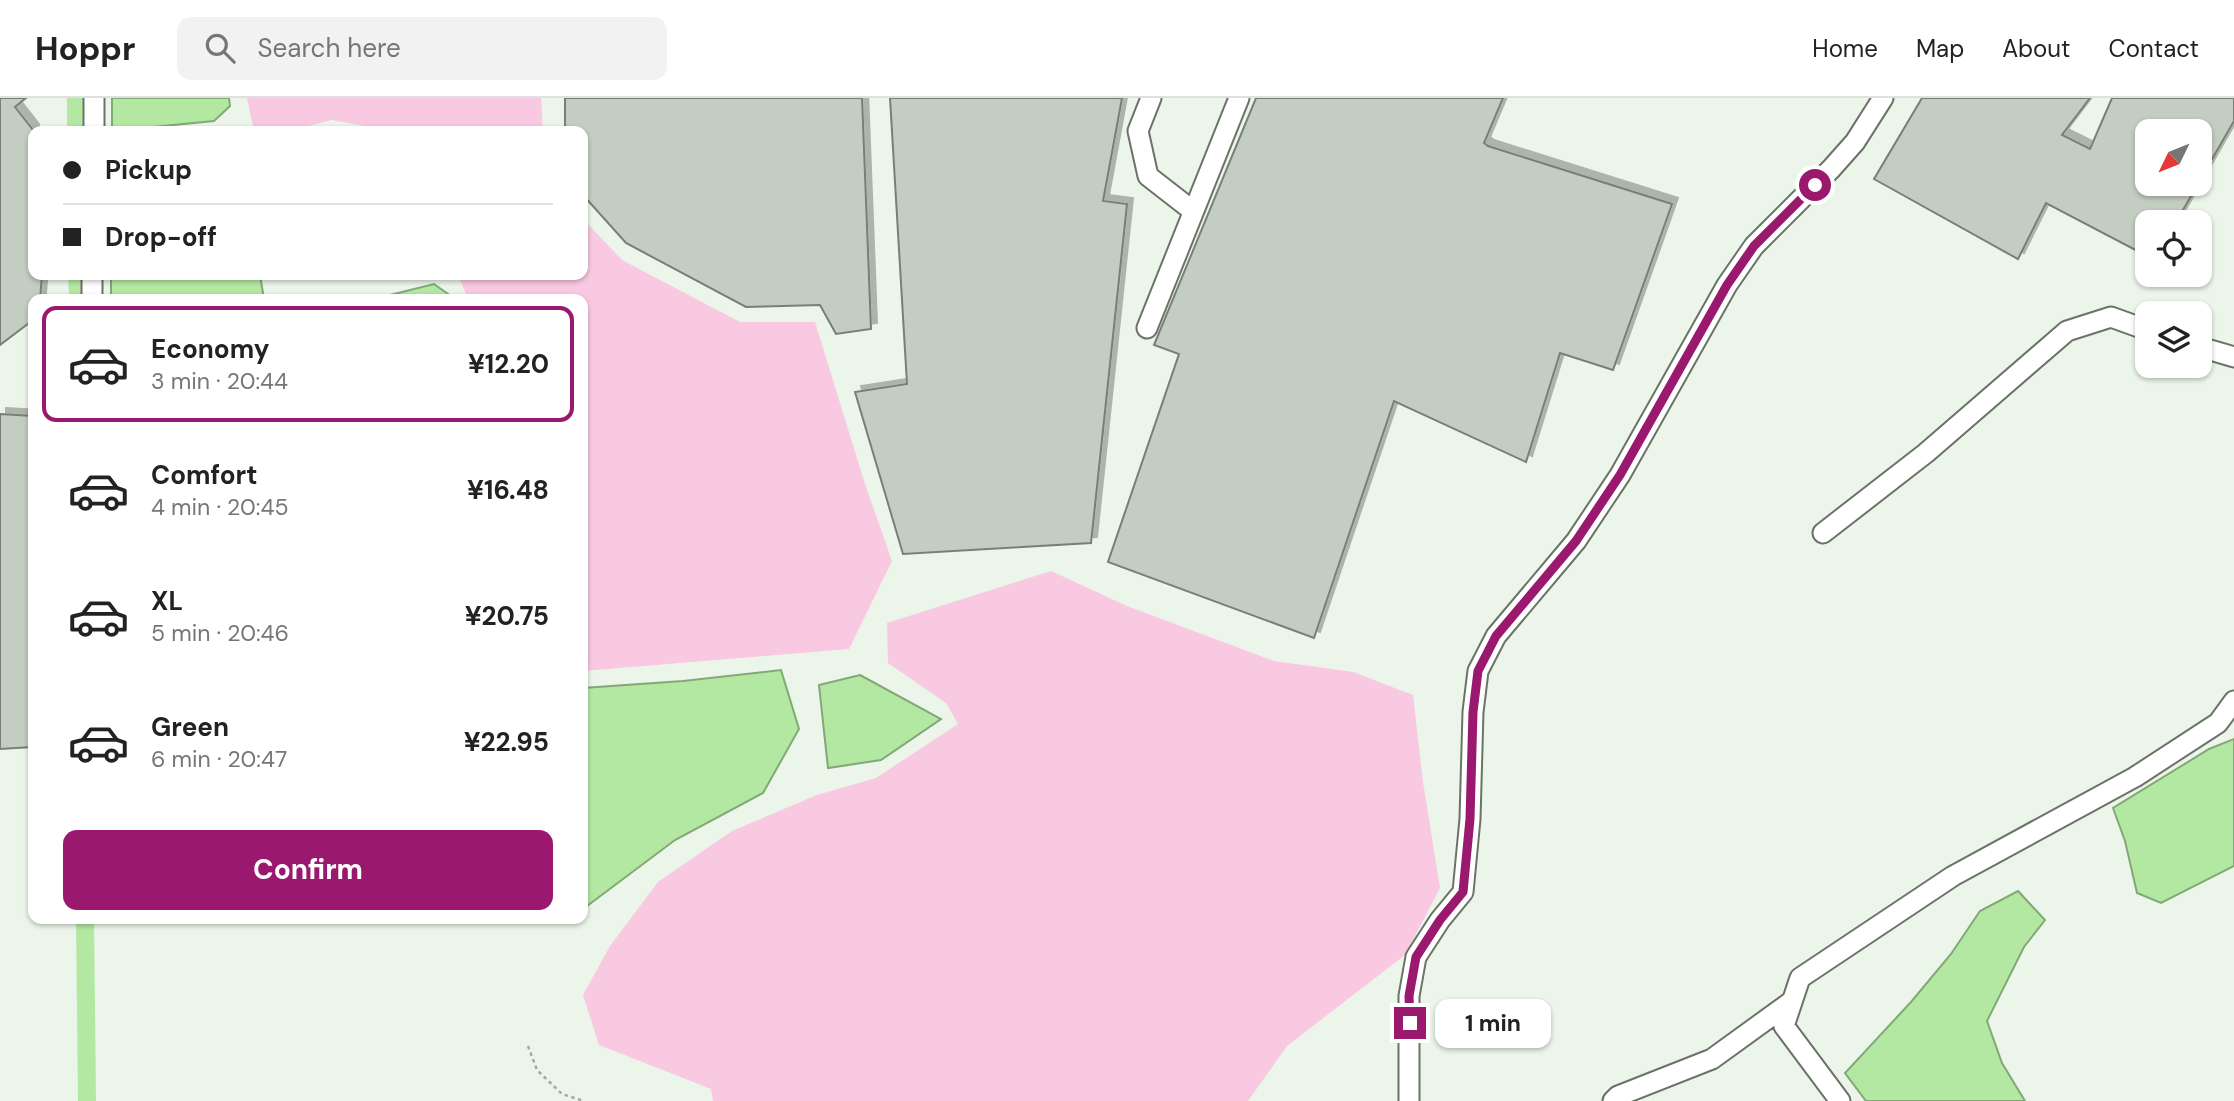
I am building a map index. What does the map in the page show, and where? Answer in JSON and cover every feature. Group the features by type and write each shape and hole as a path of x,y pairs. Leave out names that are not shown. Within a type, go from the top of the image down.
{"street":[{"path":"94,98 94,126"},
{"path":"1151,98 1138,131 1148,176 1194,211"},
{"path":"1147,328 1239,98"},
{"path":"1409,1101 1409,996 1416,957 1440,920 1463,892 1470,819 1473,712 1478,671 1496,636 1576,541 1620,475 1727,285 1754,246 1847,151 1883,98"},
{"path":"1823,533 1926,453 2067,331 2111,317 2135,326"},
{"path":"2212,351 2234,357"},
{"path":"1840,1101 1784,1026 1800,978 1953,876 2135,777 2218,723 2234,701"},
{"path":"1613,1101 1618,1096 1712,1059 1792,1002"}],"path":[{"path":"528,1046 537,1070 562,1094 584,1101"}],"shaded area":[{"path":"112,98 229,98 230,106 214,121 163,126 112,126"},
{"path":"247,98 541,98 543,126 364,126 332,120 309,126 253,126"},
{"path":"588,224 622,260 740,322 815,322 892,561 849,649 588,671 588,294 466,294 460,280 588,280"},
{"path":"111,280 261,280 263,294 111,294"},
{"path":"434,284 448,294 394,294"},
{"path":"1051,571 1127,606 1274,661 1353,672 1413,695 1423,782 1440,888 1405,955 1287,1046 1248,1101 713,1101 711,1089 599,1045 583,995 610,946 658,882 732,831 817,795 876,778 958,724 946,703 888,663 887,623"},
{"path":"781,670 799,729 763,793 675,840 588,905 588,688"},
{"path":"860,675 941,719 881,760 828,768 819,685"},
{"path":"2234,739 2234,866 2161,903 2137,893 2125,841 2113,808 2209,749"},
{"path":"2018,891 2045,920 2024,947 1987,1021 2002,1063 2025,1101 1866,1101 1845,1073 1951,954 1980,911"}],"building":[{"path":"0,98 26,98 15,107 30,126 28,280 42,280 40,294 28,294 28,324 0,345"},
{"path":"565,98 862,98 871,329 836,334 820,305 746,307 626,243 588,201 588,126 565,126"},
{"path":"890,98 1122,98 1103,201 1127,204 1091,543 903,554 855,392 907,384"},
{"path":"1256,98 1503,98 1484,143 1488,146 1672,204 1613,370 1560,353 1526,462 1394,401 1314,638 1108,562 1179,354 1154,345"},
{"path":"1922,98 2090,98 2062,135 2090,149 2112,98 2234,98 2234,121 2212,159 2212,119 2135,119 2135,196 2191,196 2183,210 2135,210 2135,250 2046,203 2018,259 1874,179"},
{"path":"0,414 28,416 28,747 0,749"}],"waterway":[{"path":"76,98 76,126"},
{"path":"77,280 78,294"},
{"path":"85,924 87,1101"}],"route":[{"path":"1410,1023 1409,996 1416,957 1440,920 1463,892 1470,819 1473,712 1478,671 1496,636 1576,541 1620,475 1727,285 1754,246 1815,185"}]}
